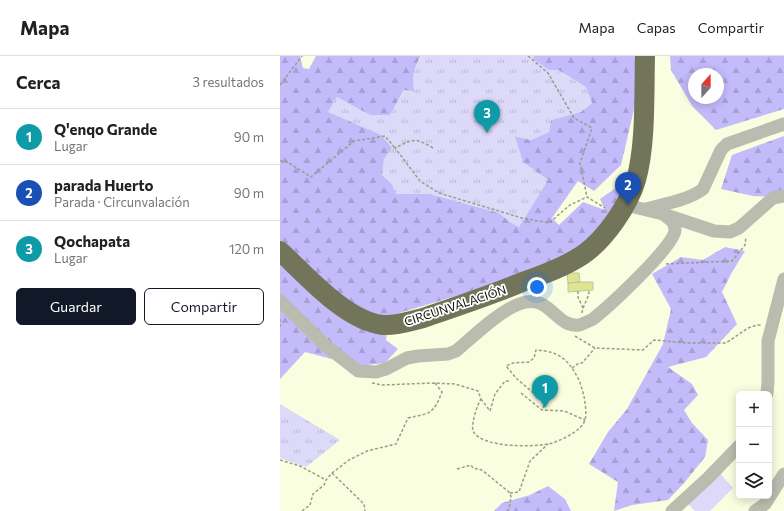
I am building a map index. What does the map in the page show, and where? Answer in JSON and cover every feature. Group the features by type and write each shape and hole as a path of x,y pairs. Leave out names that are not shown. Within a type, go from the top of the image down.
{"highway":[{"name":"CIRCUNVALACIÓN","path":"280,250 347,311 365,321 384,325 423,318 553,271 584,254 600,239 620,213 636,180 640,162 642,138 645,56"}],"street":[{"path":"620,213 668,203 699,192 703,189 721,150 727,144 784,124"},
{"path":"645,209 714,231 730,232 739,228 773,198 784,196"},
{"path":"280,301 331,350 358,371 376,372 386,369 407,358 442,355 456,351 504,311 517,304 527,301 536,302 551,310 562,321 570,324 578,325 583,317 591,320 631,286 674,234 675,231 671,220 663,214"},
{"path":"767,391 768,341 784,279"},
{"path":"673,511 736,449"},
{"path":"755,511 765,504 784,474"}],"path":[{"path":"280,85 302,56"},
{"path":"528,56 548,73 574,118 592,128 580,163 587,197 611,213 620,213"},
{"path":"280,162 286,161 311,177 354,141 385,136 420,181 439,193 522,218 549,223 570,205 587,197"},
{"path":"395,148 408,141 420,140 433,148"},
{"path":"652,262 657,265 732,261 745,245 750,217"},
{"path":"578,291 578,297 583,308"},
{"path":"583,317 583,308 586,299 589,296 589,291"},
{"path":"280,319 280,328"},
{"path":"575,336 594,348 643,350 654,340 686,343 726,343 748,328 757,325 772,324"},
{"path":"572,368 579,363 582,363 594,348"},
{"path":"481,399 478,405 473,428 474,432 479,437 488,441 504,444 548,444 580,429 585,420 585,403 580,381 572,368 558,354 547,350 536,350 534,358 529,362 513,363 506,366 517,379 544,403 542,410"},
{"path":"377,384 435,383 462,385 478,391 481,399 490,410 496,394 504,382 509,380"},
{"path":"302,511 310,505 313,494 324,485 332,473 349,460 367,451 396,444 408,418 427,413 436,407 442,392 435,383"},
{"path":"521,393 542,410 564,411 585,420"},
{"path":"510,493 519,492 530,461 548,444"},
{"path":"280,460 300,466 326,480"},
{"path":"457,469 471,465 473,468 482,470 510,493 511,497 509,509 507,511"},
{"path":"332,473 364,504 365,511"}],"green space":[{"path":"280,56 300,56 303,68 309,69 316,56 421,56 414,73 414,91 404,90 390,115 370,115 337,97 328,112 381,135 392,148 384,159 382,175 392,184 396,194 430,194 499,213 519,227 548,180 523,162 515,136 531,140 549,132 551,120 581,112 592,103 586,87 558,70 549,70 533,59 534,56 640,56 635,105 621,165 594,191 578,181 552,218 559,225 583,202 605,210 600,199 620,185 628,191 607,226 571,257 523,276 389,316 386,340 398,349 385,363 359,366 305,352 280,379"},
{"path":"422,56 534,56 533,59 557,70 586,87 592,103 581,112 551,120 549,132 531,140 516,136 523,162 548,180 519,227 499,213 430,194 396,194 392,184 382,175 384,159 391,148 328,112 337,97 370,115 390,115 412,77"},
{"path":"670,56 784,56 784,109 716,130 691,104 724,104 724,68 688,68 688,99 671,70"},
{"path":"784,136 784,191 774,197 753,196 721,189 732,155"},
{"path":"725,247 745,251 722,292 737,324 706,357 668,367 692,384 698,395 684,410 692,423 708,440 705,457 668,500 632,505 614,511 618,482 589,464 608,432 627,409 663,344 671,309 652,274 681,257 703,260"},
{"path":"280,404 340,440 306,467 280,458"},
{"path":"718,471 733,488 710,511 695,511 687,503"},
{"path":"548,486 565,499 571,511 494,511 502,503 530,495"}],"building":[{"path":"567,273 579,273 580,282 568,283"},
{"path":"593,282 593,290 568,292 568,283"}],"place":[{"name":"Qochapata","path":"487,133"},
{"name":"parada Huerto","path":"628,205"},
{"name":"Q'enqo Grande","path":"545,408"}]}
